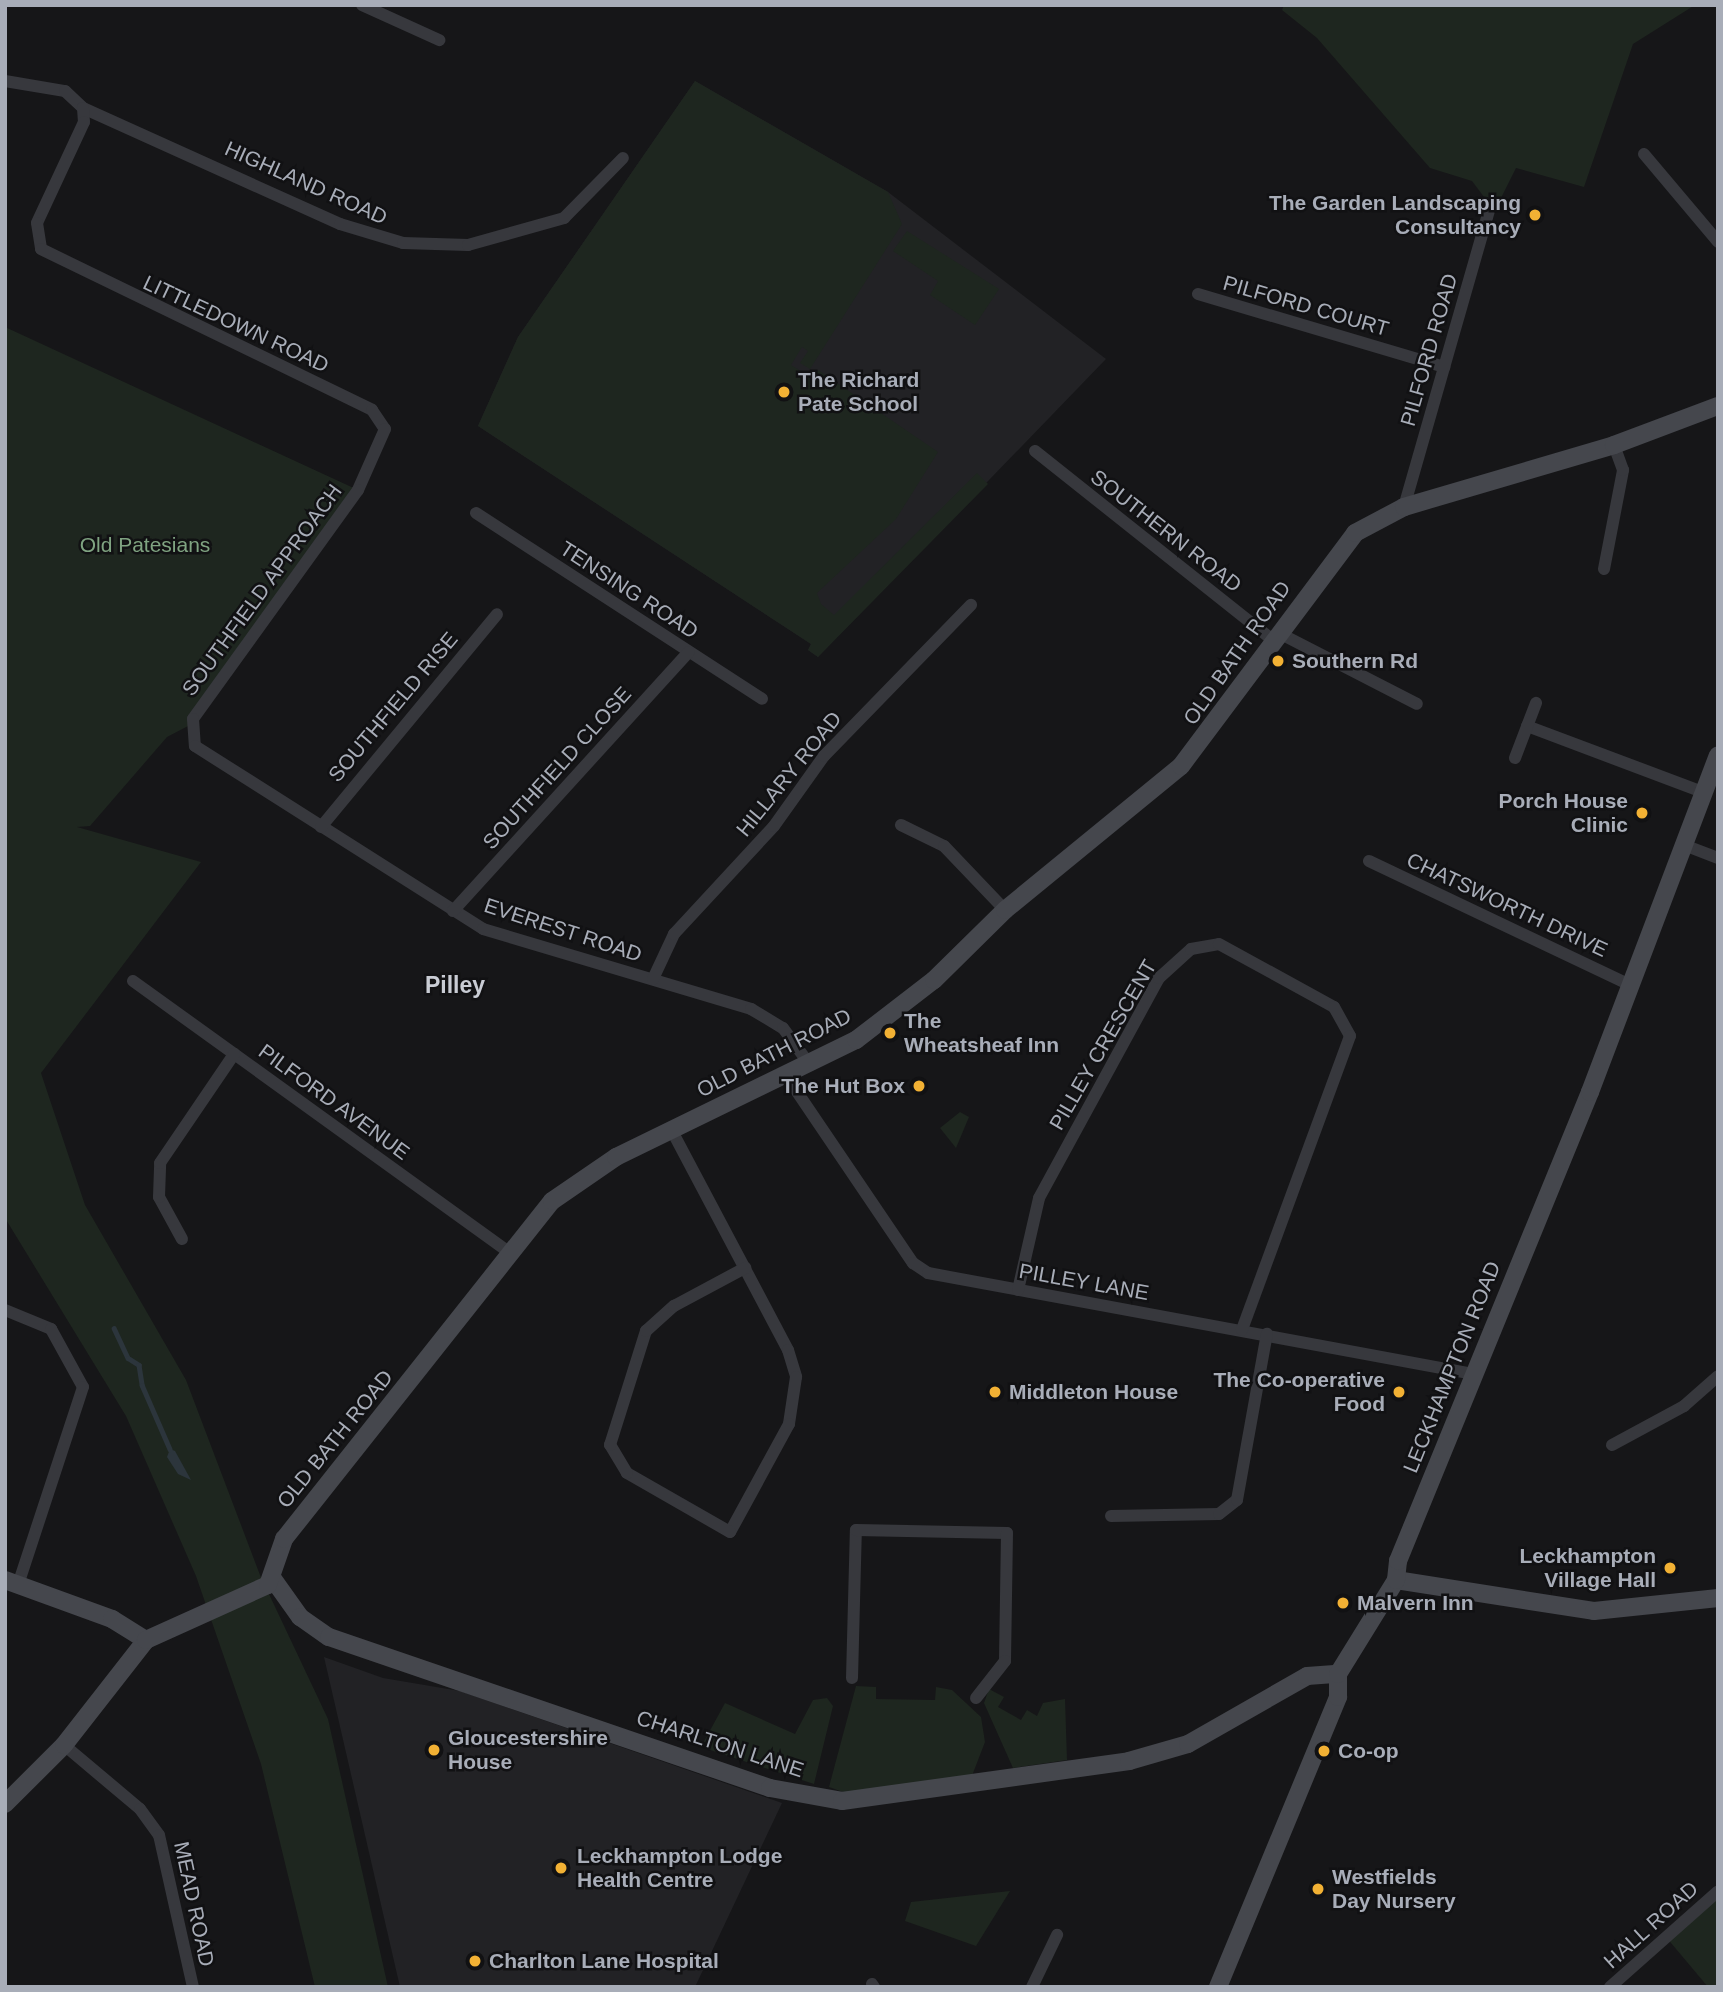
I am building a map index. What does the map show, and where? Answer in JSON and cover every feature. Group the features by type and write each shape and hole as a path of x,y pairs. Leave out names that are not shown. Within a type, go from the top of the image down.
{"street":[{"path":"362,5 439,40"},
{"name":"HIGHLAND ROAD","path":"5,81 65,91 83,108 361,233 424,246 489,241 564,218 623,158"},
{"name":"LITTLEDOWN ROAD","path":"83,108 84,122 37,223 41,249 372,410 385,429 379,453"},
{"path":"1644,154 1718,242"},
{"name":"PILFORD ROAD","path":"1404,507 1491,203"},
{"name":"PILFORD COURT","path":"1198,294 1444,367"},
{"name":"OLD BATH ROAD","path":"273,1579 284,1539 512,1254 541,1212 574,1182 671,1129 810,1065 889,1017 1005,910 1181,766 1228,711 1341,545 1404,507 1614,444 1718,406"},
{"path":"1604,569 1623,470 1614,444"},
{"name":"SOUTHERN ROAD","path":"1035,452 1276,637 1417,704"},
{"name":"SOUTHFIELD APPROACH","path":"199,750 190,737 193,719 379,453"},
{"name":"TENSING ROAD","path":"476,513 762,699"},
{"name":"HILLARY ROAD","path":"653,979 674,934 774,826 824,756 971,605"},
{"name":"SOUTHFIELD RISE","path":"321,827 497,614"},
{"name":"SOUTHFIELD CLOSE","path":"453,911 689,652"},
{"path":"1515,758 1536,703"},
{"path":"1527,726 1705,793"},
{"name":"EVEREST ROAD","path":"199,750 483,929 653,979 770,1019 810,1065"},
{"name":"LECKHAMPTON ROAD","path":"1218,1987 1338,1697 1338,1674 1396,1580 1398,1561 1718,755"},
{"path":"901,825 944,846 1005,910"},
{"path":"1684,845 1718,858"},
{"name":"CHATSWORTH DRIVE","path":"1369,861 1628,984"},
{"name":"PILLEY CRESCENT","path":"1018,1290 1039,1198 1159,978 1191,949 1219,944 1334,1007 1350,1036 1242,1330"},
{"name":"PILFORD AVENUE","path":"133,981 512,1254"},
{"path":"182,1239 162,1209 160,1163 234,1054"},
{"name":"PILLEY LANE","path":"787,1077 913,1263 935,1276 1268,1334 1473,1374"},
{"path":"671,1129 788,1350 797,1389 789,1424 730,1532 621,1469 610,1445 631,1362 646,1331 674,1306 744,1268"},
{"path":"5,1310 51,1329 83,1387 12,1582 112,1619 146,1640"},
{"path":"1111,1516 1219,1514 1237,1500 1268,1334"},
{"path":"1612,1445 1684,1406 1718,1376"},
{"path":"852,1678 856,1530 1007,1533 1005,1661 975,1698"},
{"path":"5,1804 64,1745 146,1640 250,1595 273,1579"},
{"name":"CHARLTON LANE","path":"273,1579 300,1617 329,1637 770,1788 842,1801 1129,1761 1188,1744 1307,1675 1338,1674"},
{"path":"1396,1580 1594,1611 1718,1598"},
{"name":"MEAD ROAD","path":"64,1745 139,1809 159,1835 192,1987"},
{"name":"HALL ROAD","path":"1610,1987 1718,1891"},
{"path":"1032,1987 1057,1935"}],"shaded area":[{"name":"The Richard Pate School","path":"695,81 888,192 1106,359 818,657 808,650 811,644 478,426 518,337"},
{"path":"170,1449 175,1451 191,1480 178,1474 167,1457"},
{"name":"Leckhampton Lodge Health Centre","path":"324,1657 383,1678 460,1691 782,1803 695,1987 400,1987"}],"green space":[{"path":"1284,5 1695,5 1633,44 1584,187 1516,168 1501,198 1484,197 1472,181 1430,168 1317,38 1282,10"},
{"name":"The Richard Pate School","path":"695,81 888,192 902,224 810,369 800,363 808,351 802,347 791,365 812,378 818,370 938,452 896,519 817,593 821,604 834,615 977,473 988,484 818,657 808,650 811,644 478,426 518,337"},
{"path":"907,231 999,289 975,325 930,295 938,281 893,251"},
{"name":"Old Patesians","path":"5,327 358,490 190,725 167,737 90,826 77,827 201,862 41,1073 85,1205 186,1380 260,1575 328,1719 388,1987 315,1987 261,1764 196,1576 126,1416 5,1218"},
{"path":"960,1112 969,1117 956,1148 940,1128"},
{"path":"856,1686 876,1687 876,1699 935,1700 936,1687 952,1690 981,1717 985,1742 970,1781 857,1797 829,1787"},
{"path":"989,1689 1004,1697 998,1707 1021,1720 1027,1710 1037,1716 1043,1703 1065,1699 1067,1760 1013,1768 984,1703"},
{"path":"827,1698 833,1706 814,1784 701,1747 725,1703 795,1734 813,1700"},
{"path":"1010,1891 976,1946 905,1921 911,1902"},
{"path":"1718,1891 1718,1987 1708,1987 1666,1937"}],"waterway":[{"path":"114,1328 128,1358 139,1365 142,1385 170,1449"}],"place":[{"name":"The Garden Landscaping Consultancy","path":"1535,215"},
{"name":"The Richard Pate School","path":"784,392"},
{"name":"Southern Rd","path":"1278,661"},
{"name":"Porch House Clinic","path":"1642,813"},
{"name":"The Wheatsheaf Inn","path":"890,1033"},
{"name":"The Hut Box","path":"919,1086"},
{"name":"Middleton House","path":"995,1392"},
{"name":"The Co-operative Food","path":"1399,1392"},
{"name":"Leckhampton Village Hall","path":"1670,1568"},
{"name":"Malvern Inn","path":"1343,1603"},
{"name":"Gloucestershire House","path":"434,1750"},
{"name":"Co-op","path":"1324,1751"},
{"name":"Leckhampton Lodge Health Centre","path":"561,1868"},
{"name":"Westfields Day Nursery","path":"1318,1889"},
{"name":"Charlton Lane Hospital","path":"475,1961"}],"district":[{"name":"Pilley","path":"455,985"}]}
